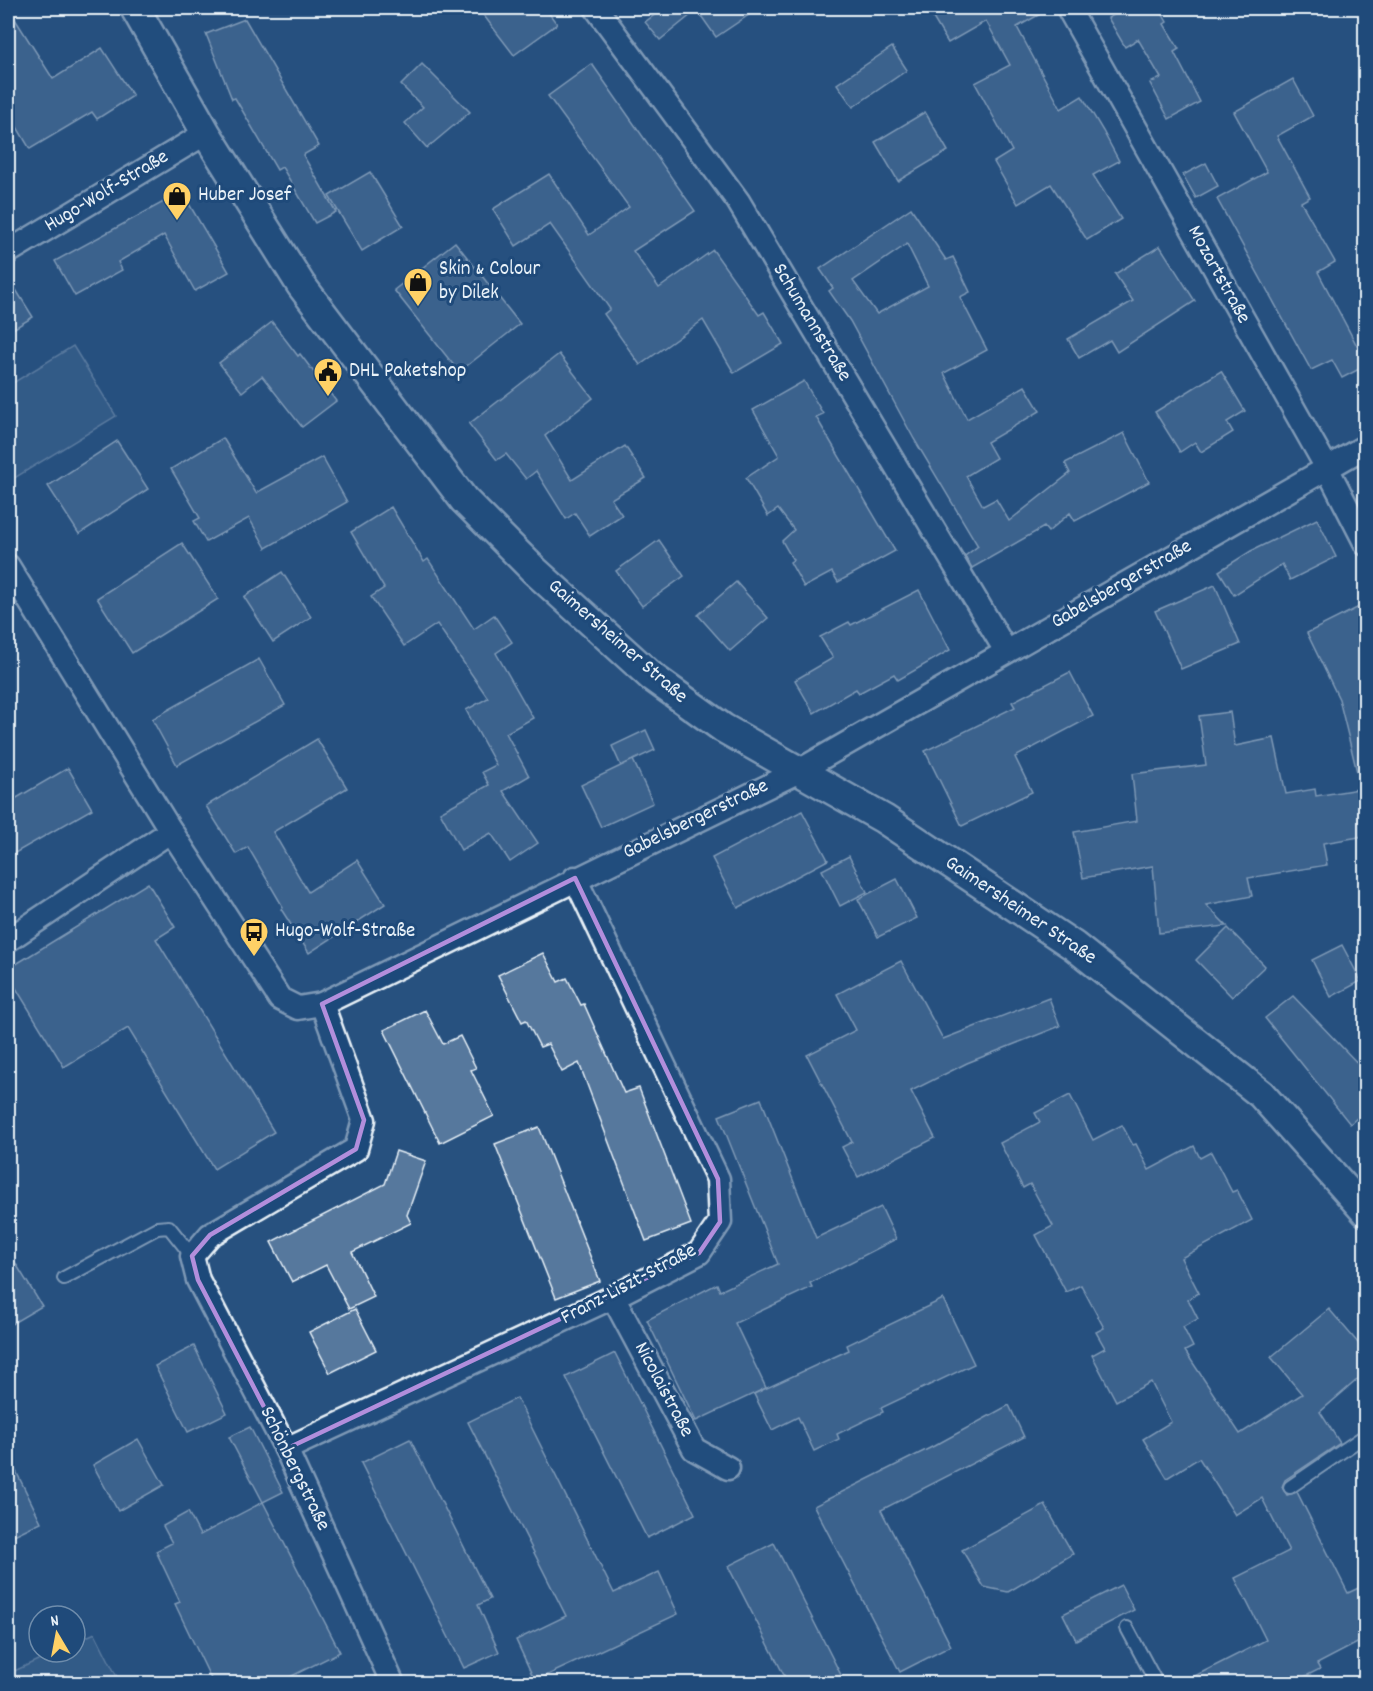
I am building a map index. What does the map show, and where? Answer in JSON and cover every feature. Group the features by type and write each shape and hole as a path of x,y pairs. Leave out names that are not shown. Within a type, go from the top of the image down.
{"street":[{"name":"Gaimersheimer Straße","path":"135,8 206,133 301,285 464,500 535,572 652,677 723,728 797,772 884,819 1065,939 1192,1037 1261,1094 1365,1212"},
{"name":"Schumannstraße","path":"596,8 738,201 1006,651"},
{"name":"Mozartstraße","path":"1068,8 1327,468 1365,544"},
{"name":"Hugo-Wolf-Straße","path":"8,252 206,133"},
{"name":"Gabelsbergerstraße","path":"322,1004 575,878 797,772 1365,446"},
{"path":"8,566 171,831 280,999 298,1008 322,1004 364,1120 356,1149 210,1235 192,1256"},
{"path":"8,940 171,831"},
{"name":"Franz-Liszt-Straße","path":"286,1449 613,1297 699,1252 720,1222 718,1179 575,878"},
{"name":"Schönbergstraße","path":"192,1256 198,1280 286,1449 393,1683"},
{"name":"Nicolaistraße","path":"613,1297 694,1449 728,1467"}],"lane":[{"path":"64,1278 157,1228 170,1227 192,1256"},
{"path":"1290,1487 1365,1435"},
{"path":"1127,1628 1157,1683"}],"highlighted area":[{"path":"575,878 718,1179 720,1222 699,1253 286,1449 198,1280 192,1256 210,1235 356,1149 364,1120 322,1004"}],"shaded area":[{"path":"73,346 116,416 8,482 8,386"},
{"path":"95,1633 120,1683 8,1683 8,1674 29,1664 87,1664 87,1637"}],"building":[{"path":"8,8 53,79 102,48 133,96 97,119 92,112 30,149 8,112"},
{"path":"478,8 545,8 557,24 514,55"},
{"path":"664,8 759,8 716,37 697,10 660,40 645,22"},
{"path":"927,8 1051,8 1017,27 1061,109 1082,96 1103,131 1119,161 1093,175 1121,219 1087,240 1051,184 1018,204 994,162 1012,151 975,83 1010,65 986,21 948,43"},
{"path":"1126,8 1159,8 1167,22 1164,24 1179,49 1174,52 1200,102 1169,119 1150,83 1161,78 1138,39 1125,47 1108,18"},
{"path":"245,19 319,146 303,155 336,212 315,223 282,167 277,170 235,98 232,99 206,34"},
{"path":"892,47 907,70 853,107 837,84"},
{"path":"422,64 470,112 427,148 405,123 423,107 401,85"},
{"path":"592,64 695,211 633,251 659,288 713,250 759,315 764,312 783,344 734,373 703,320 640,365 604,314 610,309 550,224 516,246 493,209 549,174 589,235 629,207 548,96"},
{"path":"1293,79 1313,116 1277,136 1310,197 1301,202 1335,262 1318,272 1365,361 1365,366 1342,378 1332,360 1311,370 1217,199 1267,172 1234,112"},
{"path":"925,112 948,151 898,181 875,142"},
{"path":"1206,163 1218,186 1196,198 1183,175"},
{"path":"370,172 403,226 362,251 329,196"},
{"path":"182,192 229,272 195,291 164,235 118,262 122,270 75,296 55,261"},
{"path":"911,208 946,260 953,257 970,292 960,297 987,350 944,373 967,419 1025,386 1040,411 987,442 996,458 966,476 983,506 996,499 1009,521 1070,473 1065,463 1124,433 1149,482 1075,521 1070,513 1048,532 1044,527 972,568 965,556 978,546 914,439 850,321 829,291 833,288 820,269","holes":["907,244 928,286 877,314 853,281"]},
{"path":"455,242 520,324 459,372 394,290"},
{"path":"1160,246 1195,301 1117,352 1110,340 1079,358 1068,339 1133,301 1115,274"},
{"path":"8,277 33,317 8,332"},
{"path":"272,322 336,401 302,427 262,376 242,392 219,363"},
{"path":"559,354 593,398 545,436 572,480 625,446 646,478 611,499 622,515 590,536 575,513 566,519 536,471 526,479 506,454 497,460 469,424"},
{"path":"1221,371 1245,411 1227,422 1233,432 1201,452 1195,442 1180,452 1155,412"},
{"path":"804,381 823,414 816,417 895,551 838,582 832,572 804,587 790,562 793,560 782,541 794,530 778,509 768,516 746,478 779,456 753,410"},
{"path":"223,438 256,493 322,457 347,502 266,548 249,518 206,542 194,521 200,518 171,469"},
{"path":"117,441 148,489 79,534 48,486"},
{"path":"391,507 424,562 428,559 474,629 494,615 512,642 496,653 533,718 506,733 529,776 503,791 538,843 510,862 491,833 461,850 440,812 489,785 482,772 496,765 466,710 488,698 437,624 404,646 371,597 384,588 351,532"},
{"path":"1317,519 1336,557 1290,580 1282,564 1234,595 1219,571 1251,551"},
{"path":"659,540 684,576 642,606 616,571"},
{"path":"182,543 218,599 132,653 97,598"},
{"path":"282,572 311,617 273,642 244,597"},
{"path":"736,582 768,618 730,651 698,615"},
{"path":"1215,585 1240,644 1181,669 1155,611"},
{"path":"919,590 950,650 898,680 894,674 859,693 856,689 814,713 795,680 833,658 820,637 849,622 851,625"},
{"path":"1359,607 1365,620 1365,771 1357,772 1339,699 1307,633"},
{"path":"259,659 285,705 177,765 152,719"},
{"path":"1070,672 1093,716 1015,757 1032,792 962,826 925,751 1015,707 1012,702"},
{"path":"1230,712 1235,746 1274,738 1286,794 1315,789 1316,796 1365,788 1365,836 1323,843 1327,865 1248,878 1252,896 1206,905 1227,926 1159,933 1153,866 1083,878 1074,832 1137,821 1132,774 1206,765 1199,716"},
{"path":"646,730 655,750 621,766 612,746"},
{"path":"317,739 347,788 273,832 308,892 357,860 385,904 309,953 281,909 283,907 248,847 236,854 206,806"},
{"path":"633,760 653,803 601,827 581,785"},
{"path":"68,768 92,809 8,857 8,803"},
{"path":"802,811 828,860 738,908 712,858"},
{"path":"849,856 867,892 840,906 822,870"},
{"path":"897,879 917,918 878,937 858,899"},
{"path":"148,883 175,927 156,939 274,1132 214,1169 128,1028 64,1067 8,975 8,969"},
{"path":"1228,928 1265,966 1232,997 1196,960"},
{"path":"1342,945 1361,981 1331,997 1312,960"},
{"path":"543,953 558,982 567,978 581,1005 584,1004 624,1093 639,1088 691,1224 646,1241 579,1063 562,1072 548,1044 540,1047 526,1020 522,1022 498,975"},
{"path":"901,961 943,1039 1049,998 1060,1026 967,1063 911,1091 935,1138 858,1177 842,1147 852,1142 807,1055 856,1030 837,994"},
{"path":"1293,996 1365,1071 1365,1111 1350,1124 1265,1018"},
{"path":"425,1010 443,1044 460,1036 476,1068 471,1070 494,1116 440,1143 384,1030"},
{"path":"1070,1095 1093,1140 1122,1125 1133,1145 1136,1144 1149,1170 1194,1146 1200,1158 1211,1152 1232,1192 1237,1190 1252,1220 1181,1258 1199,1293 1188,1299 1198,1319 1183,1327 1193,1347 1185,1351 1240,1434 1302,1394 1271,1357 1329,1309 1365,1351 1365,1373 1320,1412 1340,1443 1285,1480 1282,1487 1287,1495 1297,1492 1348,1593 1365,1585 1365,1639 1317,1664 1320,1669 1292,1683 1181,1683 1266,1640 1235,1578 1289,1551 1262,1498 1235,1515 1199,1458 1167,1478 1143,1439 1171,1422 1151,1382 1116,1401 1092,1355 1105,1348 1096,1332 1104,1328 1081,1285 1066,1292 1036,1235 1053,1226 1030,1184 1023,1188 1000,1143 1040,1122 1035,1113"},
{"path":"761,1099 816,1238 881,1207 896,1239 810,1283 812,1287 735,1323 766,1388 696,1421 647,1320 717,1284 720,1291 778,1264 719,1116"},
{"path":"539,1127 600,1281 556,1298 495,1144"},
{"path":"396,1151 426,1161 407,1215 411,1223 352,1252 374,1297 349,1309 326,1265 292,1282 271,1242 385,1184"},
{"path":"8,1251 42,1306 8,1326"},
{"path":"943,1299 974,1364 881,1408 883,1412 837,1434 839,1439 814,1451 798,1417 772,1430 754,1394 849,1350 847,1345"},
{"path":"355,1309 376,1350 330,1373 309,1332"},
{"path":"194,1346 227,1413 188,1432 155,1366"},
{"path":"615,1353 695,1514 647,1538 566,1377"},
{"path":"517,1398 614,1593 659,1572 678,1614 535,1681 516,1640 566,1616 468,1422"},
{"path":"1009,1405 1024,1437 881,1510 951,1646 900,1672 814,1506 934,1446"},
{"path":"250,1427 283,1492 263,1502 229,1437"},
{"path":"138,1439 164,1485 118,1511 93,1465"},
{"path":"410,1439 490,1599 478,1605 499,1652 464,1668 361,1463"},
{"path":"8,1455 41,1522 8,1538"},
{"path":"263,1502 340,1652 278,1683 213,1683 175,1604 180,1602 156,1551 172,1543 163,1526 188,1512 200,1535"},
{"path":"1045,1505 1073,1554 1008,1592 984,1587 962,1550"},
{"path":"774,1543 845,1683 788,1683 728,1566"},
{"path":"1121,1585 1134,1610 1076,1640 1063,1614"}],"place":[{"name":"Huber Josef","path":"177,222"},
{"name":"Skin & Colour by Dilek","path":"418,308"},
{"name":"DHL Paketshop","path":"328,398"},
{"name":"Hugo-Wolf-Straße","path":"254,958"}]}
